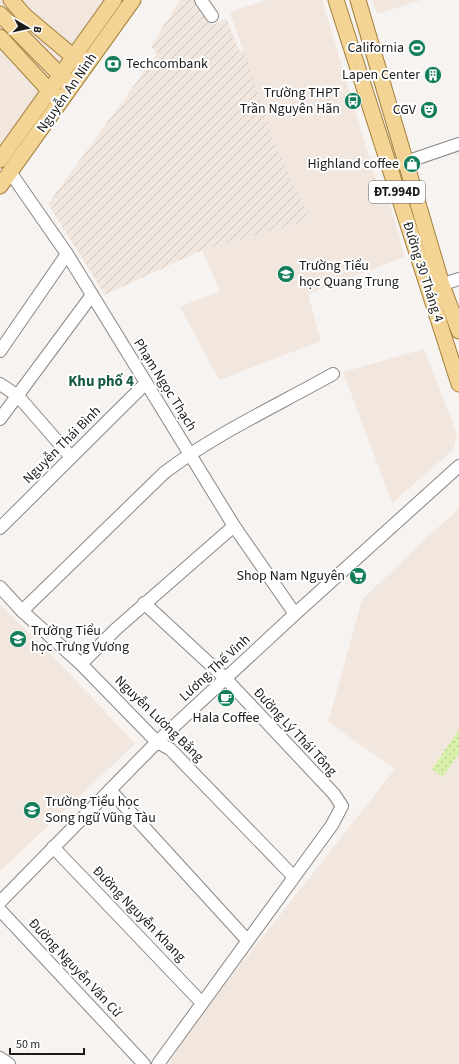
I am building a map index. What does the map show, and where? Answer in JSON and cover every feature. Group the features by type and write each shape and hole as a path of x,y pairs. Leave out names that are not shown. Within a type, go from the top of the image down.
{"main road":[{"path":"11,0 25,16 80,62"},
{"name":"Nguyễn An Ninh","path":"0,186 72,87 80,62 114,0"},
{"name":"Nguyễn An Ninh","path":"0,160 61,76 80,62 133,0"},
{"name":"Đường 30 Tháng 4","path":"336,0 459,384"},
{"name":"Đường 30 Tháng 4","path":"358,0 442,284 459,331"},
{"path":"0,14 13,29 72,87"},
{"path":"25,16 13,29 1,38 49,92 61,103"},
{"path":"354,56 373,50"}],"street":[{"path":"201,0 212,16"},
{"path":"406,162 459,144"},
{"name":"Phạm Ngọc Thạch","path":"10,172 67,254 234,526 295,614"},
{"path":"0,351 67,254"},
{"path":"428,289 459,279"},
{"path":"0,419 92,295"},
{"path":"22,611 164,473 191,454 333,374"},
{"name":"Nguyễn Thái Bình","path":"0,528 146,383"},
{"path":"0,384 18,396 71,457"},
{"name":"Lương Thế Vinh","path":"0,902 157,742 295,614 459,466"},
{"path":"81,664 144,603 234,526"},
{"name":"Nguyễn Lương Bằng","path":"0,587 22,611 81,664 157,742 170,750 293,876"},
{"name":"Đường Lý Thái Tông","path":"144,603 226,679 334,794 342,806 332,825 293,876"},
{"path":"110,790 247,940"},
{"name":"Đường Nguyễn Khang","path":"53,847 202,1003"},
{"path":"158,1064 293,876"},
{"name":"Đường Nguyễn Văn Cừ","path":"0,910 144,1064"},
{"path":"0,1058 9,1064"}],"shaded area":[{"path":"0,0 114,0 0,160"},
{"path":"180,0 197,0 213,25 226,18 240,52 244,50 277,149 311,220 202,250 105,295 48,204 157,54 151,46"},
{"path":"267,0 322,0 382,199 388,197 405,257 308,294 321,341 219,380 180,307 220,291 202,250 311,220 277,149 230,12"},
{"path":"372,0 421,0 377,14"},
{"path":"424,349 457,434 453,450 392,503 343,372"},
{"path":"459,509 459,1064 169,1064 194,1024 395,769 328,722 362,600 427,537"},
{"name":"Trường Tiểu học Song ngữ Vũng Tàu","path":"0,604 70,674 135,744 0,871"}],"green space":[{"path":"459,729 459,753 443,777 432,769"}],"place":[{"name":"California","path":"417,48"},
{"name":"Techcombank","path":"113,64"},
{"name":"Lapen Center","path":"433,75"},
{"name":"Trường THPT Trần Nguyên Hãn","path":"353,101"},
{"name":"CGV","path":"429,110"},
{"name":"Highland coffee","path":"412,164"},
{"name":"Trường Tiểu học Quang Trung","path":"286,274"},
{"name":"Shop Nam Nguyên","path":"358,576"},
{"name":"Trường Tiểu học Trưng Vương","path":"18,639"},
{"name":"Hala Coffee","path":"226,698"},
{"name":"Trường Tiểu học Song ngữ Vũng Tàu","path":"32,810"}],"district":[{"name":"Khu phố 4","path":"101,381"}]}
